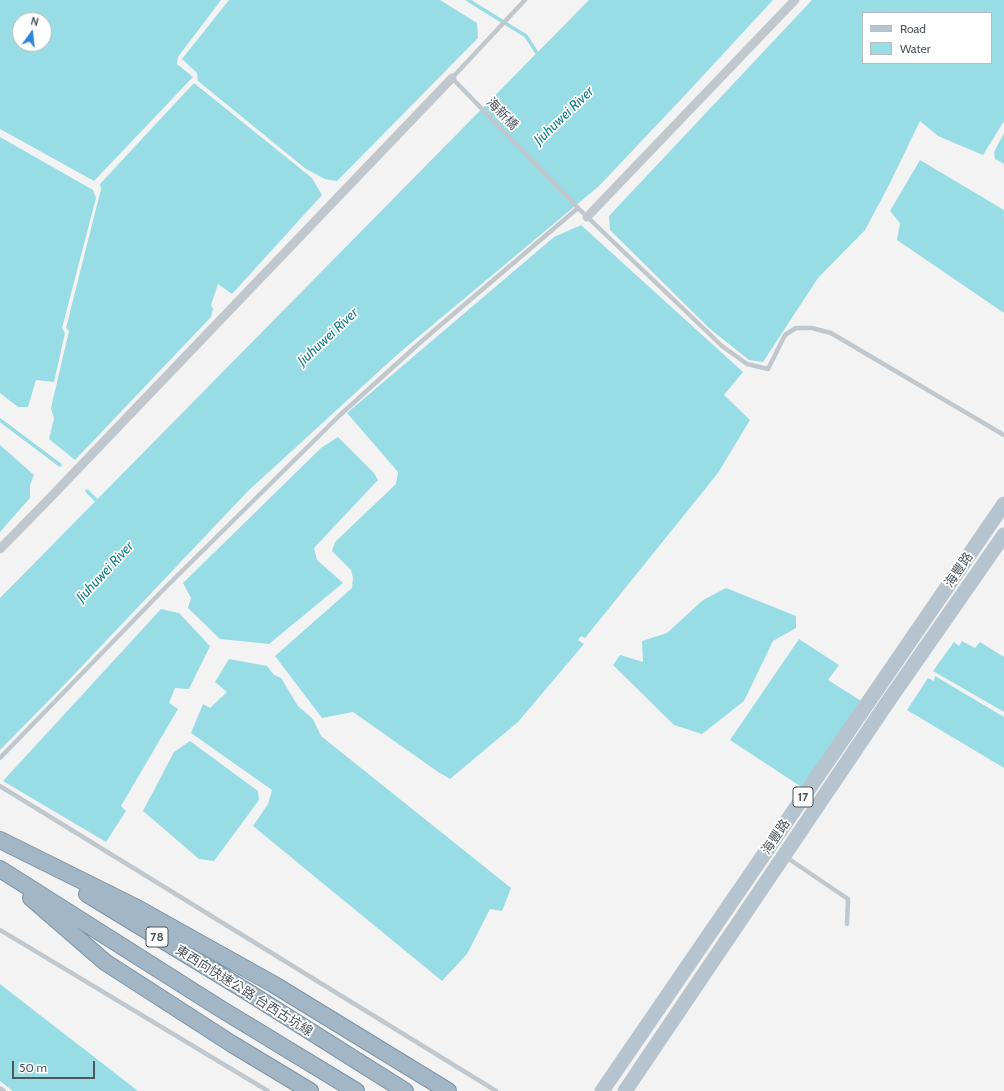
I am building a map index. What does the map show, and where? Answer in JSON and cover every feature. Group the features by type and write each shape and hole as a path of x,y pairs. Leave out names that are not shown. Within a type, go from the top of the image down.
{"highway":[{"name":"東西向快速公路 台西古坑線","path":"0,840 243,989 405,1091"},
{"path":"0,840 137,908 273,984 448,1091"},
{"name":"東西向快速公路 台西古坑線","path":"0,870 221,1009 356,1091"},
{"path":"0,870 105,962 232,1044 310,1091"}],"main road":[{"name":"海豐路","path":"602,1091 1004,504"},
{"name":"海豐路","path":"625,1091 887,703 1004,535"}],"street":[{"path":"587,217 794,0"},
{"path":"0,548 47,501 452,78"}],"lane":[{"path":"452,78 525,0"},
{"name":"海新橋","path":"452,78 587,217 722,346 747,364 768,369 785,335 796,328 812,328 831,333 1004,435"},
{"path":"0,758 164,588 340,415 424,340 578,208"},
{"path":"0,786 496,1091"},
{"path":"785,856 848,899 846,924"},
{"path":"0,930 268,1091"},
{"path":"0,1088 4,1091"}],"water":[{"path":"0,0 221,0 178,57 177,64 193,77 94,181 0,129"},
{"path":"229,0 440,0 477,23 478,38 337,181 325,179 306,169 198,81 197,73 182,59"},
{"name":"Jiuhuwei River","path":"589,0 773,0 599,186 399,353 248,491 66,683 0,750 0,598"},
{"path":"812,0 1004,0 1004,121 983,155 938,136 920,121 865,230 818,278 763,362 749,360 709,328 610,230 609,216"},
{"path":"194,83 312,178 322,195 232,294 218,284 211,305 213,309 211,317 75,460 49,439 54,419 51,408 69,331 66,328 101,189 100,184"},
{"path":"1004,133 1004,164 995,159 994,152"},
{"path":"0,137 93,190 96,198 62,328 65,333 54,382 36,380 28,407 18,407 0,393"},
{"path":"920,160 1004,210 1004,313 897,240 900,223 890,211"},
{"path":"581,225 743,372 724,395 750,420 718,473 585,638 581,636 578,640 584,644 518,722 450,779 353,712 322,718 275,656 352,588 353,578 351,570 332,551 335,542 396,484 398,472 347,413 554,237"},
{"path":"338,437 374,473 378,480 314,548 317,560 343,583 269,644 220,639 188,608 191,598 183,583 321,448"},
{"path":"0,445 34,475 30,485 30,498 0,532"},
{"path":"726,588 796,616 796,628 773,641 744,701 702,734 674,725 613,665 620,655 643,662 642,641 667,633 703,600"},
{"path":"161,609 179,613 210,646 189,689 175,688 169,703 178,709 121,806 126,811 106,842 3,781"},
{"path":"799,639 839,665 828,680 866,704 803,788 730,740"},
{"path":"962,641 975,648 980,642 1004,657 1004,712 933,671 954,642 959,646"},
{"path":"229,659 267,666 274,675 281,678 298,706 313,719 321,736 511,888 502,911 490,909 467,954 442,981 253,826 268,804 272,790 191,733 203,704 210,708 227,692 215,682"},
{"path":"935,676 1004,717 1004,768 907,710 928,678 934,681"},
{"path":"190,741 258,791 259,800 214,861 199,859 143,811 174,752"},
{"path":"0,984 138,1091 13,1091 0,1081"}],"waterway":[{"path":"468,0 526,36 537,53"},
{"path":"0,420 60,465"},
{"path":"87,491 99,503"}]}
